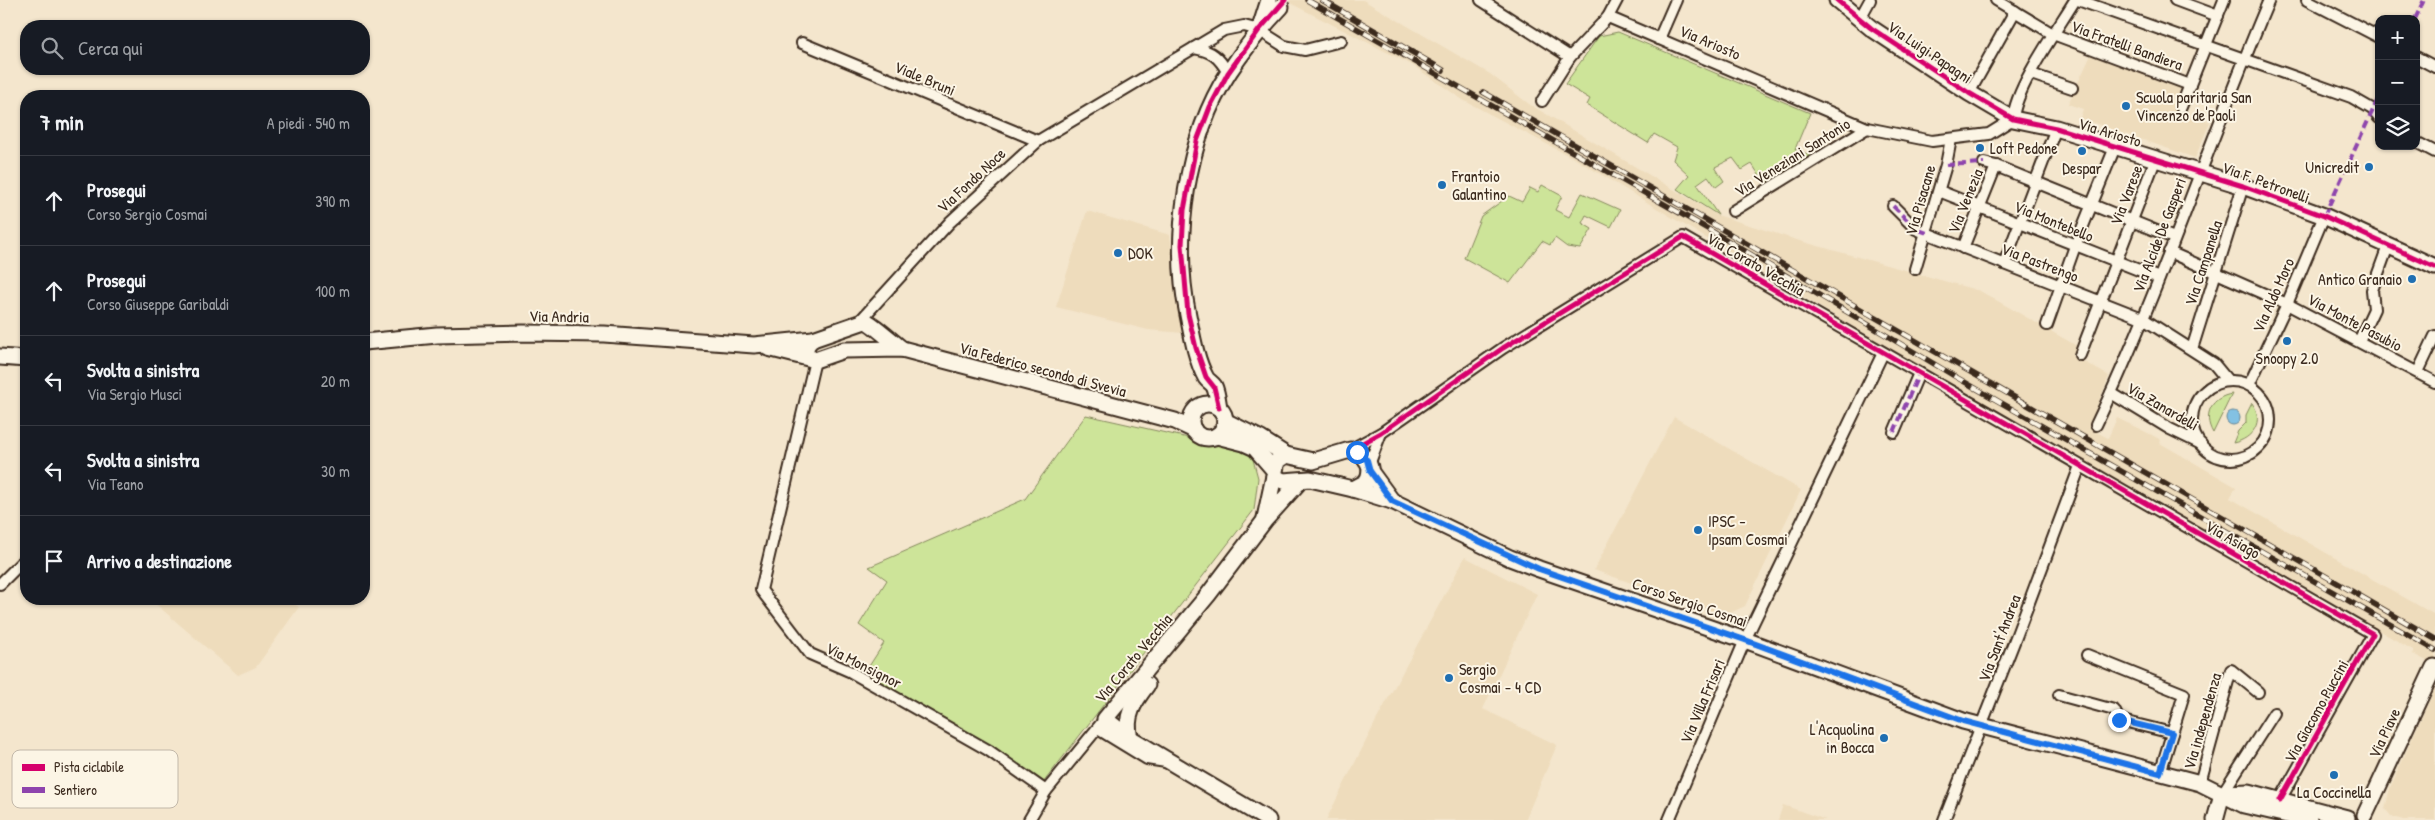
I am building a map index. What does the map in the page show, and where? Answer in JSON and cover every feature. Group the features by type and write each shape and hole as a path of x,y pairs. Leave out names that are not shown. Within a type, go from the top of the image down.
{"main road":[{"name":"Via Luigi Papagni","path":"1836,0 1859,20 1969,93 2013,118"},
{"path":"1217,436 1224,428 1222,415 1214,387 1206,377 1196,348 1186,299 1182,245 1184,210 1197,141 1210,107 1228,73 1275,4"},
{"name":"Via Ariosto","path":"2013,118 2056,128 2200,171"},
{"name":"Via F. Petronelli","path":"2200,171 2324,216 2435,267"},
{"name":"Via Federico secondo di Svevia","path":"858,323 870,322 878,332 902,349"},
{"name":"Via Fondo Noce","path":"813,339 842,331 858,323"},
{"path":"870,351 875,349 879,343 878,332"},
{"name":"Via Andria","path":"370,341 437,335 604,334 754,345 813,359"},
{"path":"813,339 806,348 807,354 813,359"},
{"name":"Via Andria","path":"754,345 813,339"},
{"name":"Via Federico secondo di Svevia","path":"813,359 844,350 902,349 1175,421 1195,417 1210,404 1222,415 1286,455 1313,461 1350,450"},
{"path":"4,357 20,360"},
{"path":"1195,417 1206,377"},
{"name":"Via Federico secondo di Svevia","path":"1195,417 1202,437 1217,436 1244,442 1255,448 1274,473"},
{"name":"Corso Sergio Cosmai","path":"1350,450 1362,455 1392,501"},
{"path":"1274,473 1277,461 1286,455"},
{"path":"1353,489 1366,482 1369,468"},
{"name":"Corso Sergio Cosmai","path":"1274,473 1283,481 1301,480 1329,483 1392,501 1539,569 1745,640 1963,721 2200,783 2244,805 2309,820"},
{"name":"Via Corato Vecchia","path":"1265,520 1274,473"},
{"name":"Via Corato Vecchia","path":"1102,724 1208,596 1265,520 1301,480"},
{"path":"1130,738 1127,726 1134,702 1174,650 1180,629"},
{"name":"Via Piave","path":"2371,818 2434,667"},
{"path":"1102,724 1174,763 1268,820"},
{"path":"2215,820 2222,794 2249,792 2347,819 2371,818"}],"street":[{"path":"1481,0 1570,57"},
{"path":"1542,101 1570,57 1608,17 1617,0"},
{"path":"1660,39 1676,0"},
{"path":"1859,20 1870,0"},
{"name":"Via Fratelli Bandiera","path":"1996,0 2053,34 2190,85"},
{"path":"2013,118 2014,107 2031,74 2053,34 2077,0 2351,97 2375,113"},
{"path":"2181,107 2224,0"},
{"name":"Via Alcide De Gasperi","path":"2096,425 2159,278 2244,59 2269,0"},
{"path":"2307,0 2375,35"},
{"path":"2179,1 2218,16"},
{"path":"1969,93 2015,11"},
{"name":"Via Ariosto","path":"1608,17 1867,128 1932,141 1989,134 2013,118"},
{"name":"Via Fondo Noce","path":"858,323 950,222 1038,141 1224,30 1244,26 1259,30"},
{"path":"1259,30 1284,46 1305,50 1341,41"},
{"name":"Viale Bruni","path":"802,43 1038,141"},
{"path":"1194,48 1209,50 1220,59 1228,73"},
{"path":"2420,59 2435,67"},
{"path":"2031,74 2072,88"},
{"name":"Via Veneziani Santonio","path":"1733,212 1867,128"},
{"path":"2004,264 2056,128"},
{"name":"Via Pisacane","path":"1915,269 1939,191 1951,139"},
{"path":"2420,144 2435,152"},
{"path":"2047,325 2075,246 2115,147"},
{"name":"Via Varese","path":"2080,355 2156,158"},
{"path":"1984,163 1996,166 2174,238"},
{"name":"Via Venezia","path":"1963,248 1996,166"},
{"name":"Via Campanella","path":"2192,349 2243,186"},
{"name":"Via Montebello","path":"1939,191 2159,278"},
{"name":"Via Pastrengo","path":"1893,206 1916,229 2142,318 2214,364 2228,381"},
{"name":"Via Aldo Moro","path":"2249,385 2287,304 2324,216"},
{"name":"Via Corato Vecchia","path":"1350,450 1381,434 1503,348 1684,237 2080,466"},
{"path":"2359,341 2374,309 2372,290 2388,246"},
{"name":"Via Monte Pasubio","path":"2169,252 2287,304 2435,382"},
{"path":"2418,372 2435,336"},
{"name":"Via Villa Frisari","path":"1669,820 1745,640 1884,353"},
{"name":"Via Monsignor","path":"813,359 761,590 810,654 849,671 979,745 1046,791"},
{"path":"1894,432 1919,373"},
{"path":"2228,381 2249,385 2259,392 2268,405 2271,419 2268,433 2261,446 2250,454 2237,459 2222,458 2211,454 2201,444 2195,434 2192,422 2196,405 2206,390 2216,384 2228,381"},
{"name":"Via Zanardelli","path":"2111,393 2170,429 2201,444"},
{"path":"1369,468 1381,434"},
{"name":"Via Asiago","path":"2080,466 2373,634"},
{"name":"Via Sant'Andrea","path":"1944,820 2080,466"},
{"path":"0,584 20,564"},
{"name":"Via Giacomo Puccini","path":"2280,800 2373,634"},
{"path":"2087,655 2184,694 2160,773"},
{"name":"Via independenza","path":"2200,783 2231,670 2258,692"},
{"path":"2059,695 2114,710 2119,720 2172,733"},
{"path":"2222,794 2274,713"},
{"path":"1102,724 1147,759 1174,763"},
{"name":"Via Corato Vecchia","path":"1029,820 1046,791 1102,724"}],"shaded area":[{"path":"1284,0 1363,0 1490,74 1529,104 1717,215 1800,241 1980,291 2077,346 2072,355 2109,376 2089,428 2108,438 2117,418 2152,435 2161,440 2160,443 2236,487 2230,498 2435,615 2435,665 2413,654 2413,650 1951,386 1577,160 1463,100 1412,65"},
{"name":"Scuola paritaria San Vincenzo de'Paoli","path":"2092,53 2185,87 2176,109 2210,122 2195,158 2080,118 2083,109 2068,104"},
{"path":"1087,211 1170,235 1183,333 1148,330 1056,307"},
{"name":"IPSC - Ipsam Cosmai","path":"1674,417 1801,490 1745,606 1730,613 1714,612 1594,570"},
{"name":"Sergio Cosmai - 4 CD","path":"1465,557 1537,594 1483,709 1557,745 1525,820 1326,820 1376,721"},
{"path":"157,605 296,605 299,607 256,667 238,675"},
{"path":"2435,688 2435,820 2403,820 2391,816 2385,809 2390,788"},
{"path":"1783,805 1826,820 1778,820"}],"green space":[{"path":"1618,32 1810,113 1795,149 1812,156 1765,184 1752,164 1742,170 1733,158 1715,167 1724,181 1716,187 1708,176 1697,184 1718,215 1677,189 1689,175 1673,160 1677,147 1654,134 1648,143 1587,105 1590,99 1565,84 1599,36"},
{"path":"1542,185 1562,196 1555,210 1569,217 1582,193 1620,210 1611,227 1586,215 1582,223 1592,229 1580,249 1567,247 1555,238 1550,245 1542,241 1510,283 1464,258 1481,216 1509,196 1522,202 1530,188 1538,192"},
{"path":"2232,394 2213,433 2209,419 2211,408 2219,399"},
{"path":"2252,403 2257,416 2255,428 2246,438 2233,443 2238,431 2246,423 2246,415"},
{"path":"1086,415 1251,452 1258,478 1254,510 1043,783 864,674 884,643 859,625 887,580 869,567 1025,499"}],"water":[{"path":"2230,411 2236,411 2240,418 2236,425 2230,425 2226,421 2226,415"}],"railway":[{"path":"1307,0 1720,236 1956,377 2435,650"},
{"path":"1322,0 1443,70"},
{"path":"1483,92 2435,639"}],"marked path":[{"path":"2417,15 2424,0"},
{"path":"2324,216 2375,105"},
{"path":"1946,165 1984,163"},
{"path":"1893,206 1916,229 1927,233"},
{"path":"1894,432 1919,373"}],"cycle path":[{"path":"1219,408 1214,387 1206,377 1196,348 1188,314 1182,245 1184,210 1197,141 1210,107 1228,73 1259,30 1285,0"},
{"path":"1837,0 1871,28 1969,93 2013,119 2056,128 2243,186 2324,216 2435,267"},
{"path":"1350,450 1381,433 1503,348 1683,237 2373,634 2280,800"}],"place":[{"name":"Scuola paritaria San Vincenzo de'Paoli","path":"2126,106"},
{"name":"Loft Pedone","path":"1980,148"},
{"name":"Despar","path":"2082,151"},
{"name":"Unicredit","path":"2369,167"},
{"name":"Frantoio Galantino","path":"1442,185"},
{"name":"DOK","path":"1118,253"},
{"name":"Antico Granaio","path":"2412,279"},
{"name":"Snoopy 2.0","path":"2287,341"},
{"name":"IPSC - Ipsam Cosmai","path":"1698,530"},
{"name":"Sergio Cosmai - 4 CD","path":"1449,678"},
{"name":"L'Acquolina in Bocca","path":"1884,738"},
{"name":"La Coccinella","path":"2334,775"}],"route":[{"path":"1357,452 1367,460 1370,471 1392,501 1510,558 1745,640 1963,721 2160,773 2172,733 2119,720"}]}
